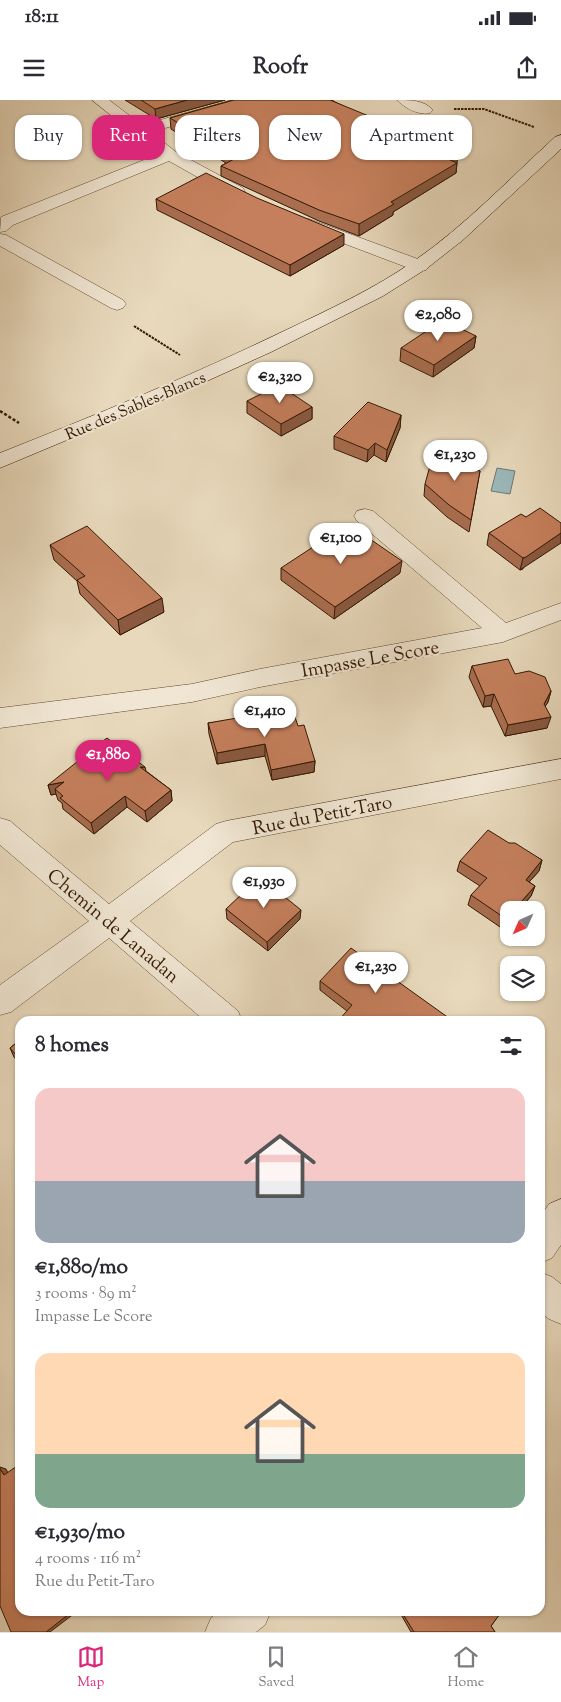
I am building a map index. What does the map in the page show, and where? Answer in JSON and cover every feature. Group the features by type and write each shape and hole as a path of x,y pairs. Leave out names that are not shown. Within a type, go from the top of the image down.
{"street":[{"path":"100,100 119,115"},
{"path":"165,124 249,100"},
{"path":"405,100 425,110"},
{"name":"Rue des Sables-Blancs","path":"0,461 131,408 270,346 363,300 420,266 460,234 561,140"},
{"path":"165,151 222,185 255,200"},
{"path":"0,227 7,221 170,155"},
{"path":"298,220 420,266"},
{"path":"0,239 117,304"},
{"path":"365,516 503,633"},
{"name":"Impasse Le Score","path":"0,718 192,693 260,678 503,633 561,611"},
{"name":"Rue du Petit-Taro","path":"0,1002 88,940 109,921 226,832 561,769"},
{"name":"Chemin de Lanadan","path":"0,829 221,1016"},
{"path":"545,1239 561,1216"},
{"path":"545,1293 561,1307"},
{"path":"225,1632 245,1616"}],"path":[{"path":"425,110 484,109 541,130"},
{"path":"117,304 119,316 207,374"}],"water":[{"path":"497,468 515,471 510,494 491,491"}],"building":[{"path":"141,100 187,100 155,109"},
{"path":"234,100 330,100 366,115 351,115 351,160 450,160 457,163 391,202 394,204 359,224 319,210 221,166 232,160 259,160 259,115 181,115"},
{"path":"206,173 257,198 344,234 290,265 156,199"},
{"path":"443,320 476,336 434,365 401,348"},
{"path":"279,385 312,407 281,424 247,401"},
{"path":"368,402 401,415 387,450 375,443 368,450 334,436"},
{"path":"433,455 478,461 476,470 480,471 471,520 449,505 425,484"},
{"path":"540,508 561,523 561,533 526,557 523,558 489,533 521,514 526,517"},
{"path":"348,524 402,561 335,607 281,568"},
{"path":"87,526 162,598 118,620 77,580 85,576 50,545"},
{"path":"508,659 515,674 529,671 545,677 551,691 544,704 551,717 508,725 494,694 485,696 472,666"},
{"path":"278,711 280,716 294,714 298,726 304,725 315,761 271,770 265,744 217,753 208,723"},
{"path":"107,738 145,767 140,767 171,790 145,811 125,796 91,823 60,798 63,796 55,789 64,782 48,785"},
{"path":"488,830 509,843 515,843 542,860 526,880 535,886 522,901 500,901 500,915 471,895 487,878 460,861"},
{"path":"260,877 301,910 267,942 226,909"},
{"path":"351,948 446,1016 342,1016 352,1005 320,981"},
{"path":"15,1044 15,1054 10,1048"},
{"path":"15,1467 15,1616 66,1616 46,1632 11,1632 0,1606 0,1469 4,1475"},
{"path":"404,1616 498,1616 491,1626 495,1632 414,1632"}]}
